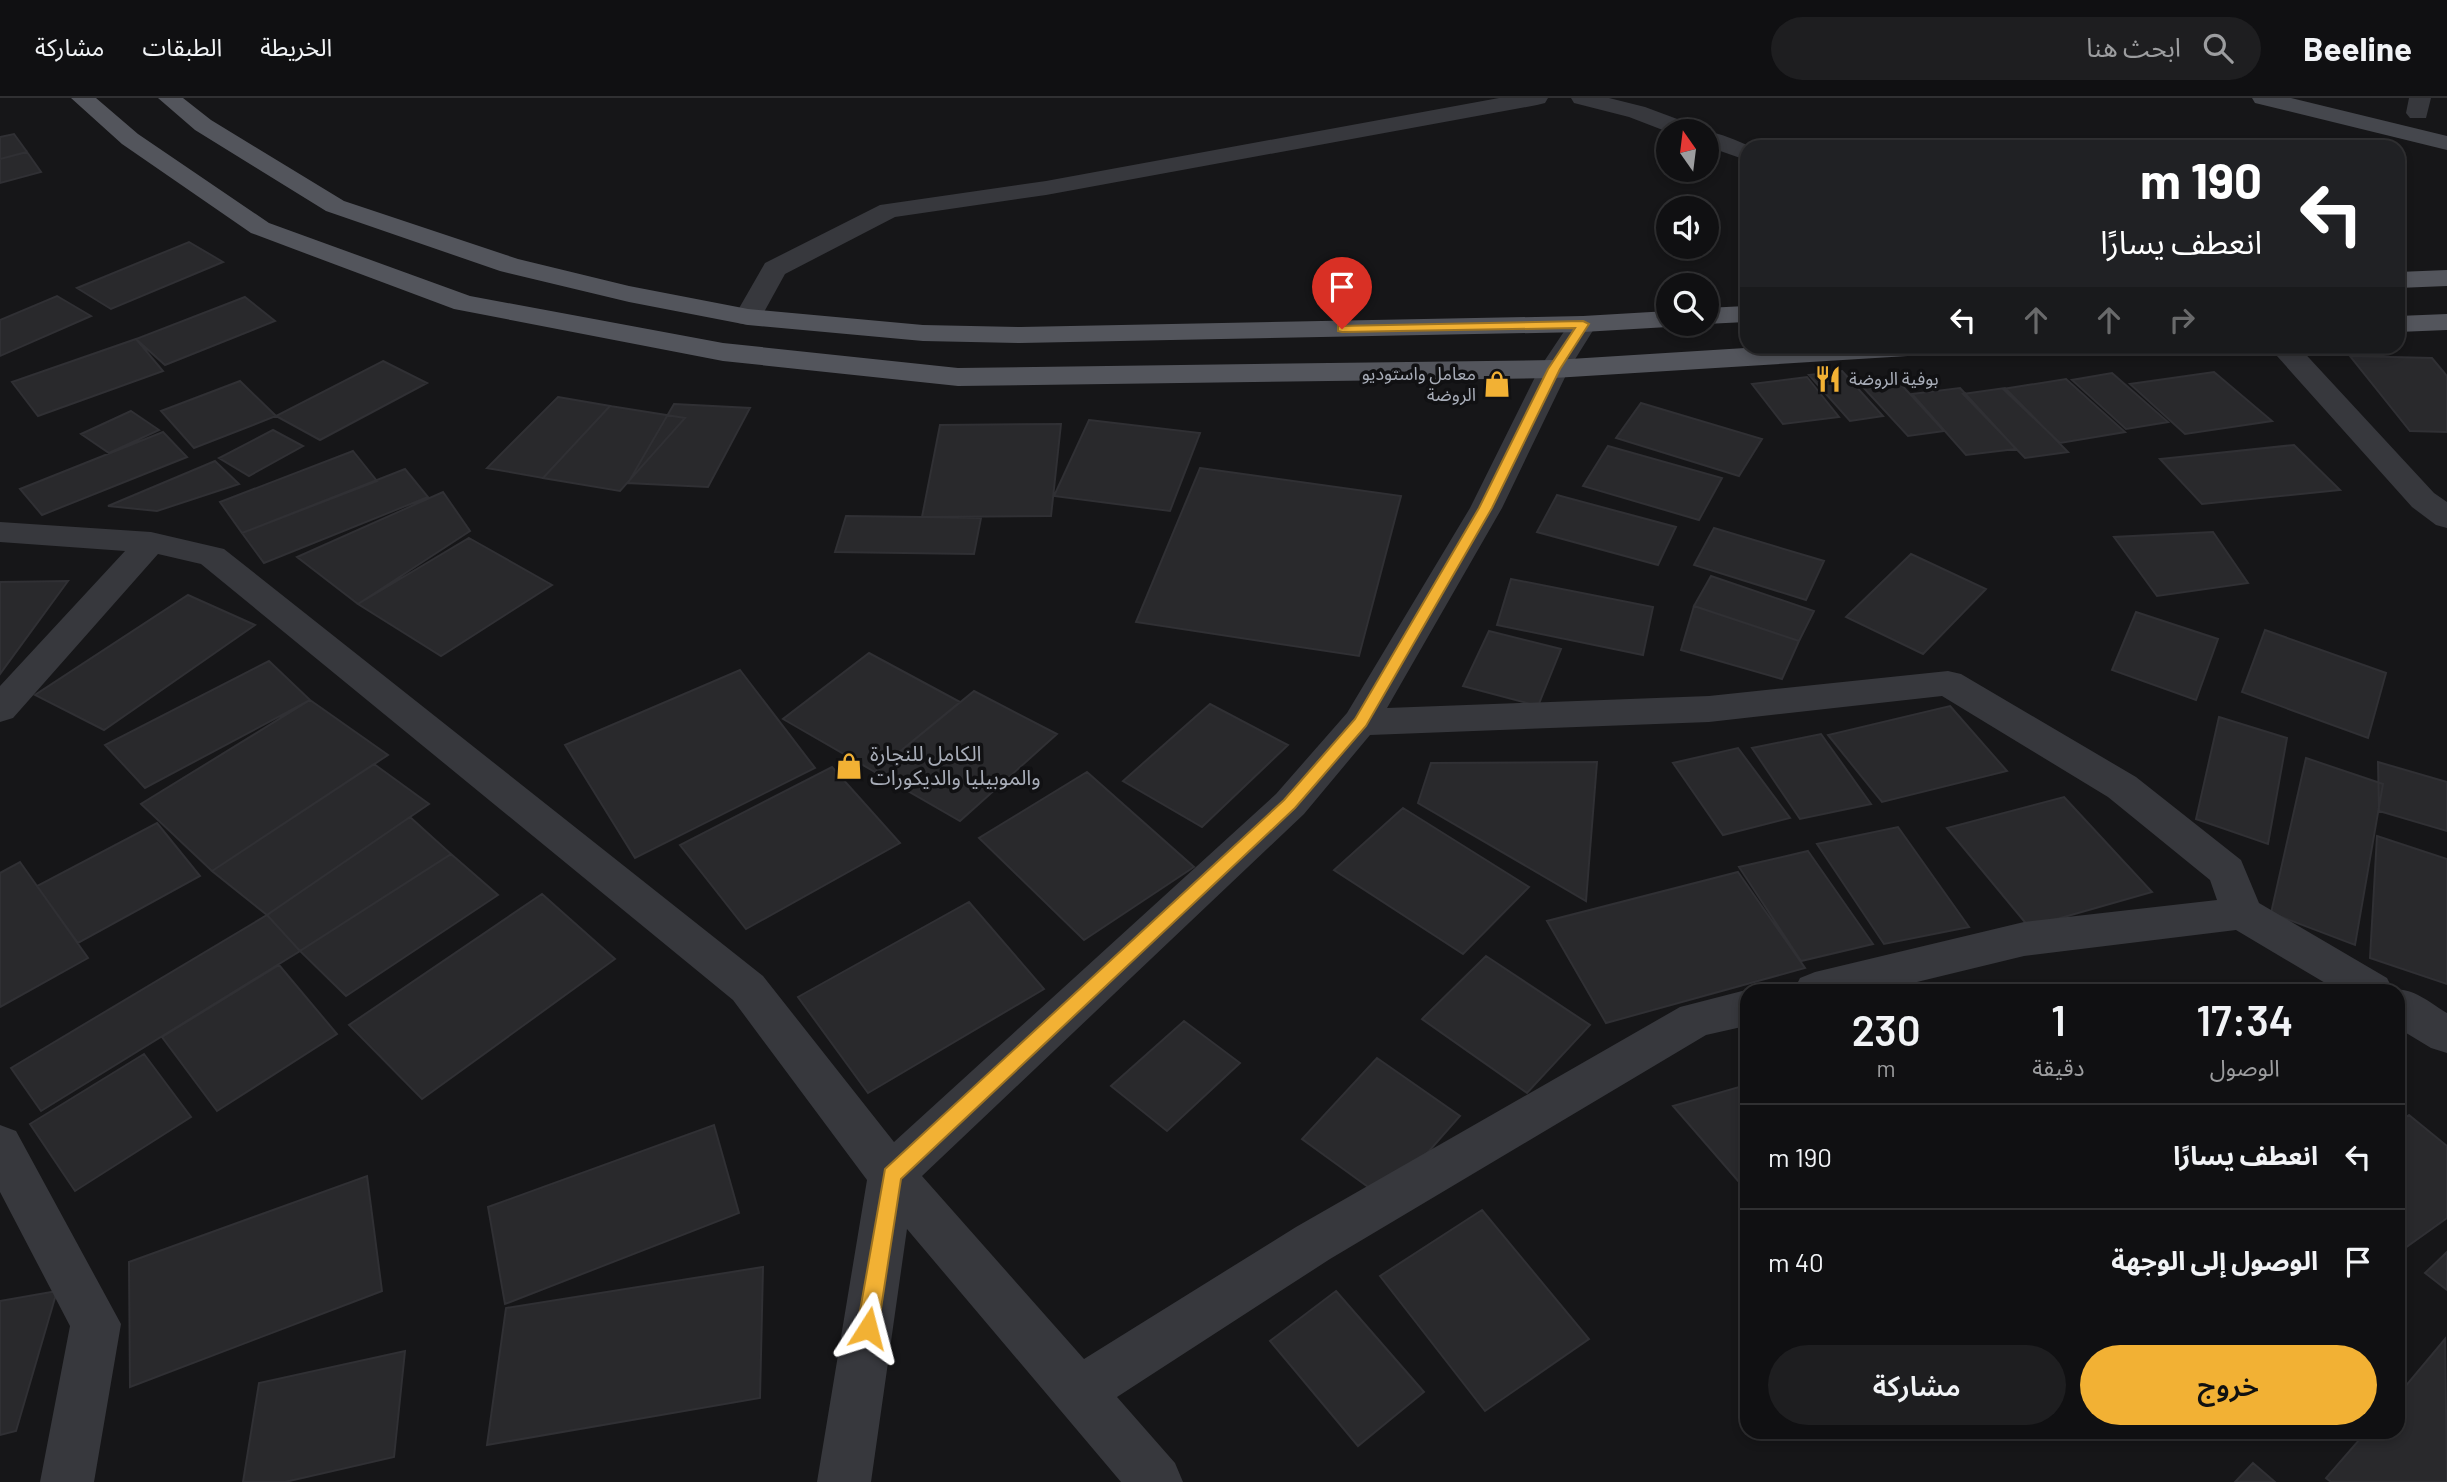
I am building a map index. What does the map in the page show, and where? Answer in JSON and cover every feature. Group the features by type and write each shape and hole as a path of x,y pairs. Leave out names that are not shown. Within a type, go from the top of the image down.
{"main road":[{"path":"82,98 130,139 260,228 464,303 723,352 958,377 1554,369 1795,354"},
{"path":"169,98 203,125 335,206 509,265 629,294 748,317 923,333 1020,335 1583,324 1656,320"},
{"path":"2263,98 2447,143"},
{"path":"2353,98 2425,109"},
{"path":"2405,280 2447,278"},
{"path":"1719,315 1740,314"},
{"path":"2405,324 2447,322"}],"street":[{"path":"748,317 774,269 889,210 1046,188 1537,98"},
{"path":"1582,98 1656,119"},
{"path":"1719,143 1740,151"},
{"path":"844,1482 891,1175 1290,804 1360,722 1486,508 1554,369 1583,324"},
{"path":"2290,354 2439,503"},
{"path":"0,532 152,542 212,556 748,988 891,1175 1156,1482"},
{"path":"0,709 152,542"},
{"path":"1360,722 1709,709 1948,683 2122,787 2227,871 2242,913"},
{"path":"1840,984 2024,939 2242,913 2362,984"},
{"path":"1077,1393 1313,1243 1695,1020 1740,1009"},
{"path":"2405,1010 2447,1035"},
{"path":"0,1146 96,1324 67,1482"}],"building":[{"path":"14,134 27,152 0,159 0,137"},
{"path":"27,152 41,172 0,183 0,159"},
{"path":"189,242 223,262 111,309 77,288"},
{"path":"57,296 91,316 0,356 0,320"},
{"path":"245,297 275,321 165,365 136,339"},
{"path":"136,339 163,371 38,416 12,382"},
{"path":"2350,356 2432,358 2447,376 2447,432 2410,431"},
{"path":"383,361 427,383 320,440 276,416"},
{"path":"1842,371 1883,416 1850,421 1809,375"},
{"path":"2214,372 2272,421 2185,434 2130,384"},
{"path":"2112,373 2168,422 2126,429 2072,380"},
{"path":"1807,377 1839,417 1783,424 1752,384"},
{"path":"2066,379 2125,432 2060,443 2003,389"},
{"path":"1897,380 1944,431 1908,436 1861,385"},
{"path":"240,381 276,416 194,448 161,411"},
{"path":"1960,388 2016,449 1966,455 1912,394"},
{"path":"2005,388 2068,452 2025,458 1963,394"},
{"path":"558,397 610,406 543,478 487,468"},
{"path":"1641,403 1762,439 1739,476 1616,438"},
{"path":"674,404 750,408 708,487 628,483"},
{"path":"610,406 685,418 620,491 543,478"},
{"path":"131,411 159,430 109,453 81,434"},
{"path":"1089,420 1200,433 1170,511 1054,496"},
{"path":"1061,424 1051,516 922,517 940,425"},
{"path":"273,430 303,446 249,476 219,458"},
{"path":"163,432 187,457 42,515 20,489"},
{"path":"2294,445 2340,490 2202,504 2160,459"},
{"path":"1608,446 1722,478 1699,520 1583,486"},
{"path":"353,451 377,481 242,533 220,502"},
{"path":"215,461 239,484 157,511 108,506"},
{"path":"1200,468 1401,496 1359,656 1136,622"},
{"path":"405,469 428,497 264,563 242,533"},
{"path":"443,492 470,531 358,604 297,557"},
{"path":"1557,495 1676,527 1658,565 1537,532"},
{"path":"846,516 981,518 974,554 835,552"},
{"path":"1714,528 1824,561 1806,600 1694,565"},
{"path":"2213,532 2248,583 2157,596 2114,537"},
{"path":"469,538 552,585 441,656 358,604"},
{"path":"1911,554 1986,589 1923,654 1846,617"},
{"path":"1711,576 1814,611 1799,641 1694,606"},
{"path":"1511,579 1653,607 1643,655 1497,625"},
{"path":"68,581 0,674 0,582"},
{"path":"188,595 255,625 104,730 35,695"},
{"path":"1694,606 1799,641 1782,679 1681,650"},
{"path":"2136,612 2218,639 2196,700 2112,670"},
{"path":"2265,630 2386,673 2368,738 2242,692"},
{"path":"1489,631 1561,649 1538,706 1463,686"},
{"path":"869,653 960,702 875,772 783,719"},
{"path":"269,661 310,700 145,788 105,745"},
{"path":"740,670 815,768 635,858 565,745"},
{"path":"974,691 1057,734 960,821 875,772"},
{"path":"310,700 388,755 212,871 141,804"},
{"path":"1210,704 1288,745 1202,827 1123,781"},
{"path":"1950,706 2007,771 1882,802 1828,735"},
{"path":"2219,717 2287,738 2268,844 2196,819"},
{"path":"1821,734 1871,804 1800,819 1752,748"},
{"path":"1738,748 1790,818 1723,835 1673,763"},
{"path":"2306,758 2383,784 2355,945 2271,913"},
{"path":"1597,762 1586,901 1418,803 1431,763"},
{"path":"2378,762 2447,782 2447,831 2379,811"},
{"path":"374,764 429,804 267,915 212,871"},
{"path":"832,767 900,843 746,929 680,845"},
{"path":"1087,772 1194,867 1084,940 979,838"},
{"path":"2064,797 2152,892 2029,927 1947,828"},
{"path":"1403,808 1529,887 1463,954 1334,870"},
{"path":"410,817 451,854 300,951 267,915"},
{"path":"157,823 200,876 78,943 37,886"},
{"path":"1898,827 1969,927 1884,944 1817,844"},
{"path":"2377,836 2447,859 2447,984 2370,958"},
{"path":"1808,851 1873,944 1801,961 1739,867"},
{"path":"451,854 498,895 346,996 300,951"},
{"path":"20,862 88,958 0,1007 0,873"},
{"path":"1738,872 1805,968 1606,1023 1547,921"},
{"path":"542,894 615,959 422,1099 349,1025"},
{"path":"969,902 1044,989 868,1093 798,997"},
{"path":"267,915 300,951 41,1111 11,1068"},
{"path":"1486,956 1590,1025 1527,1093 1422,1019"},
{"path":"279,965 337,1034 217,1111 162,1037"},
{"path":"1184,1021 1240,1063 1167,1131 1111,1086"},
{"path":"144,1054 191,1117 75,1191 30,1124"},
{"path":"1377,1058 1460,1116 1386,1200 1302,1139"},
{"path":"1740,1087 1740,1183 1673,1106"},
{"path":"2409,1115 2447,1146 2447,1218 2405,1248 2405,1118"},
{"path":"714,1125 739,1213 505,1304 488,1207"},
{"path":"367,1176 382,1291 130,1387 129,1262"},
{"path":"1482,1210 1589,1339 1485,1411 1380,1276"},
{"path":"2447,1252 2447,1290 2425,1273"},
{"path":"763,1267 760,1398 487,1445 506,1308"},
{"path":"57,1291 16,1431 0,1435 0,1301"},
{"path":"1336,1291 1424,1392 1358,1446 1270,1341"},
{"path":"2445,1339 2447,1482 2331,1482 2326,1478 2360,1439 2405,1439 2405,1387"},
{"path":"405,1351 394,1457 285,1482 243,1482 259,1383"},
{"path":"2253,1463 2275,1482 2235,1482"}],"place":[{"name":"بوفية الروضة","path":"1828,379"},
{"name":"معامل واستوديو الروضة","path":"1497,384"},
{"name":"الكامل للنجارة والموبيليا والديكورات","path":"849,766"}],"route":[{"path":"868,1328 891,1175 1290,804 1360,722 1486,508 1554,369 1583,324 1342,329"}]}
